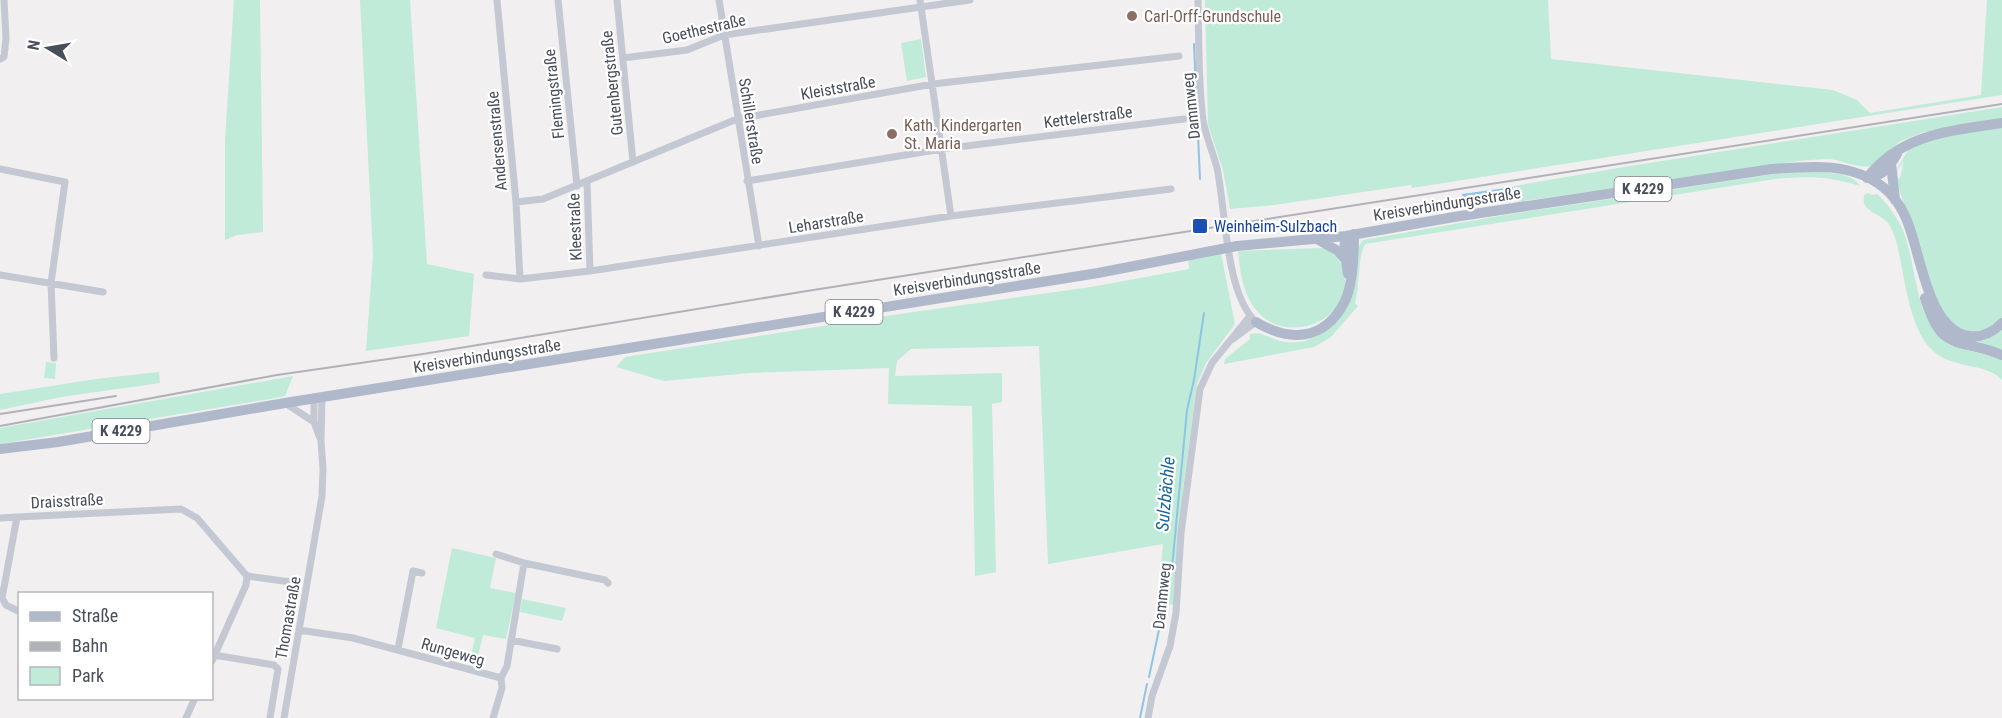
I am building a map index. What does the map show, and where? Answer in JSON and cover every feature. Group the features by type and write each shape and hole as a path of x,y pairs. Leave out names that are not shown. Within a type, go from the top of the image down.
{"main road":[{"path":"1867,178 1883,161 1901,148 1923,137 2002,123"},
{"path":"1867,178 1877,177 1891,163 1901,148"},
{"path":"1891,163 1896,200"},
{"name":"Kreisverbindungsstraße","path":"0,449 58,442 285,403 1086,275 1237,246 1350,235 1772,169 1833,167 1867,178"},
{"path":"1867,178 1898,214 1928,308 1938,330 1954,342 2002,355"},
{"name":"K 4229","path":"1867,178 1882,186 1896,200 1905,215 1934,303 1946,324 1962,334 1974,336 1988,334 2002,323"},
{"path":"1344,258 1350,235"},
{"path":"1253,319 1270,330 1288,336 1319,329 1338,313 1345,302 1350,280 1350,235"},
{"path":"1317,239 1338,251 1344,258 1350,280"}],"street":[{"path":"2,58 6,38 4,0"},
{"name":"Andersenstraße","path":"497,0 516,202 520,279"},
{"name":"Flemingstraße","path":"558,0 577,186"},
{"name":"Gutenbergstraße","path":"617,0 633,162"},
{"name":"Schillerstraße","path":"719,0 759,246"},
{"name":"Goethestraße","path":"623,58 687,50 724,35 921,4 970,0"},
{"name":"Dammweg","path":"1148,718 1152,696 1170,646 1176,613 1181,533 1197,400 1207,371 1232,340 1253,319 1239,295 1231,262 1216,166 1203,118 1198,0"},
{"path":"921,4 951,216"},
{"name":"Kleiststraße","path":"516,202 543,199 737,119 933,84 1179,56"},
{"name":"Kettelerstraße","path":"747,181 942,149 1184,119"},
{"path":"0,169 65,182 51,283 54,358"},
{"name":"Kleestraße","path":"587,182 590,271"},
{"name":"Leharstraße","path":"486,275 520,279 590,271 951,216 1171,189"},
{"path":"0,275 103,292"},
{"path":"318,398 314,422 321,441"},
{"path":"318,398 321,441"},
{"path":"285,403 314,422"},
{"name":"Thomastraße","path":"284,718 322,496 321,441"},
{"name":"Draisstraße","path":"18,611 6,606 2,598 17,517 188,511 197,518 247,576"},
{"path":"0,518 17,517"},
{"path":"496,554 524,563 605,580 608,583"},
{"path":"493,718 502,688 501,678 507,666 524,563"},
{"name":"Rungeweg","path":"398,649 413,571 422,573"},
{"path":"270,718 278,669 274,665 213,658 246,585 247,576 291,582"},
{"name":"Rungeweg","path":"299,630 353,638 501,678"},
{"path":"511,640 557,650"},
{"path":"186,718 195,700"}],"green space":[{"path":"234,0 260,0 263,232 237,235 225,240 225,140"},
{"path":"360,0 410,0 427,264 474,274 469,336 366,351 373,255"},
{"path":"1205,0 1548,0 1551,59 1833,90 1857,100 1870,113 1981,95 1987,0 2002,0 2002,95 1412,188 1411,185 1274,205 1230,209 1223,170 1208,125"},
{"path":"921,39 926,77 907,81 901,43"},
{"path":"2002,107 2002,119 1921,133 1901,141 1871,166 1829,159 1807,160 1517,202 1514,186 1630,166"},
{"path":"2002,125 2002,318 1984,330 1971,332 1952,324 1937,303 1896,180 1900,178 1904,161 1897,175 1897,169 1912,143"},
{"path":"1803,172 1843,175 1850,177 1860,186 1818,178 1775,179 1365,244 1355,303 1358,306 1331,337 1314,347 1224,364 1225,359 1250,339 1250,334 1300,342 1319,334 1352,294 1355,287 1356,254 1363,240 1505,215 1775,174"},
{"path":"1865,194 1877,194 1900,224 1923,307 1929,322 1939,336 1952,346 2002,359 2002,380 1995,374 1939,356 1923,339 1912,313 1896,240 1888,223 1864,204"},
{"path":"1323,248 1336,257 1344,272 1344,290 1338,305 1326,317 1310,325 1293,328 1276,324 1260,314 1246,292 1238,251"},
{"path":"1221,253 1235,324 1206,363 1197,384 1183,489 1174,605 1157,604 1163,544 1048,564 1039,346 911,349 897,361 895,376 1002,373 1002,402 992,404 996,572 975,576 972,406 888,404 889,368 749,373 664,381 616,367 625,357 1091,287 1189,269 1188,258"},
{"path":"2002,329 2002,350 1975,342 1975,339"},
{"path":"46,362 56,363 55,379 44,378"},
{"path":"159,372 160,383 61,397 0,410 0,394"},
{"path":"293,376 285,396 0,444 0,428"},
{"path":"452,548 496,558 490,588 516,593 506,639 483,635 475,668 469,666 475,638 436,628"},
{"path":"522,599 566,608 562,621 520,612"}],"water":[{"path":"1513,187 1515,198 1464,207 1462,194"}],"waterway":[{"name":"Sulzbächle","path":"1194,44 1200,179"},
{"name":"Sulzbächle","path":"1149,677 1172,568 1187,410 1204,313"},
{"name":"Sulzbächle","path":"1140,718 1147,684"}],"railway":[{"path":"0,426 277,375 423,354 807,291 2002,104"},
{"path":"0,414 116,396"}],"place":[{"name":"Carl-Orff-Grundschule","path":"1132,16"},
{"name":"Kath. Kindergarten St. Maria","path":"892,134"},
{"name":"Weinheim-Sulzbach","path":"1200,226"}]}
